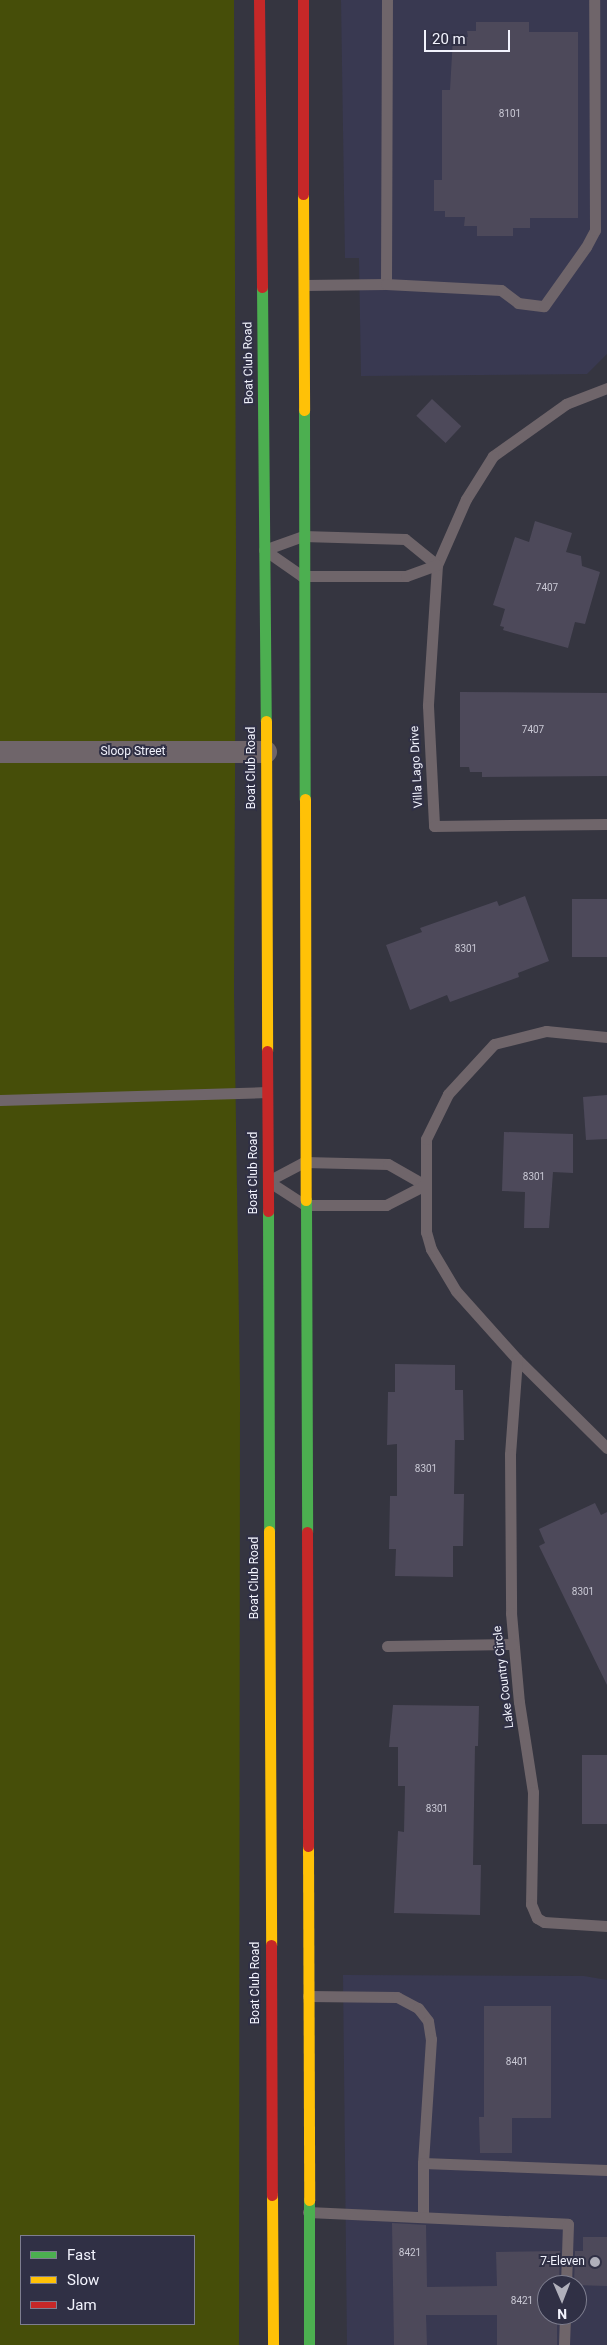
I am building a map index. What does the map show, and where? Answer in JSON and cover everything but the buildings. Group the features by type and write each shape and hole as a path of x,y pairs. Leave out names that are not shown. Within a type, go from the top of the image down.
{"main road":[{"name":"Boat Club Road","path":"259,0 266,752 273,2345"},
{"path":"303,0 302,576 308,2345"}],"street":[{"name":"Sloop Street","path":"0,752 266,752"}],"lane":[{"path":"386,284 387,0"},
{"path":"302,285 386,284 501,290 518,303 544,306 595,230 594,0"},
{"name":"Villa Lago Drive","path":"607,388 566,404 493,456 466,499 437,565 428,706 434,826 607,824"},
{"path":"264,550 303,536 405,538 437,565"},
{"path":"264,550 302,576 406,576 437,565"},
{"path":"607,1037 546,1031 494,1044 476,1060 437,1113 426,1139 425,1185 426,1232 432,1249 456,1291 517,1359 607,1448"},
{"path":"0,1100 267,1092"},
{"path":"304,1162 388,1164 425,1185 386,1205 305,1206 268,1181 304,1162"},
{"name":"Lake Country Circle","path":"517,1359 509,1502 513,1644 533,1792 531,1904 538,1918 544,1922 607,1926"},
{"path":"387,1646 513,1644"},
{"path":"308,1996 397,1997 418,2008 428,2021 431,2039 423,2163 423,2217"},
{"path":"423,2163 607,2170"},
{"path":"308,2212 568,2224 566,2275"},
{"path":"564,2345 565,2325"}],"shaded area":[{"path":"341,0 607,0 607,354 587,374 361,376 359,258 345,258"},
{"path":"343,1975 584,1976 607,1980 607,2345 347,2345"}],"green space":[{"path":"0,0 234,0 236,556 234,992 240,1387 239,2345 0,2345"}],"traffic: fast":[{"path":"262,287 266,721"},
{"path":"304,410 305,799"},
{"path":"306,1200 307,1532"},
{"path":"268,1211 269,1531"},
{"path":"309,2200 309,2345"}],"traffic: slow":[{"path":"303,194 304,410"},
{"path":"266,721 267,1051"},
{"path":"305,799 306,1200"},
{"path":"269,1531 271,1945"},
{"path":"308,1846 309,2200"},
{"path":"272,2195 273,2345"}],"traffic: jam":[{"path":"259,0 262,287"},
{"path":"303,0 303,194"},
{"path":"267,1051 268,1211"},
{"path":"307,1532 308,1846"},
{"path":"271,1945 272,2195"}],"place":[{"name":"7-Eleven","path":"595,2262"}]}
